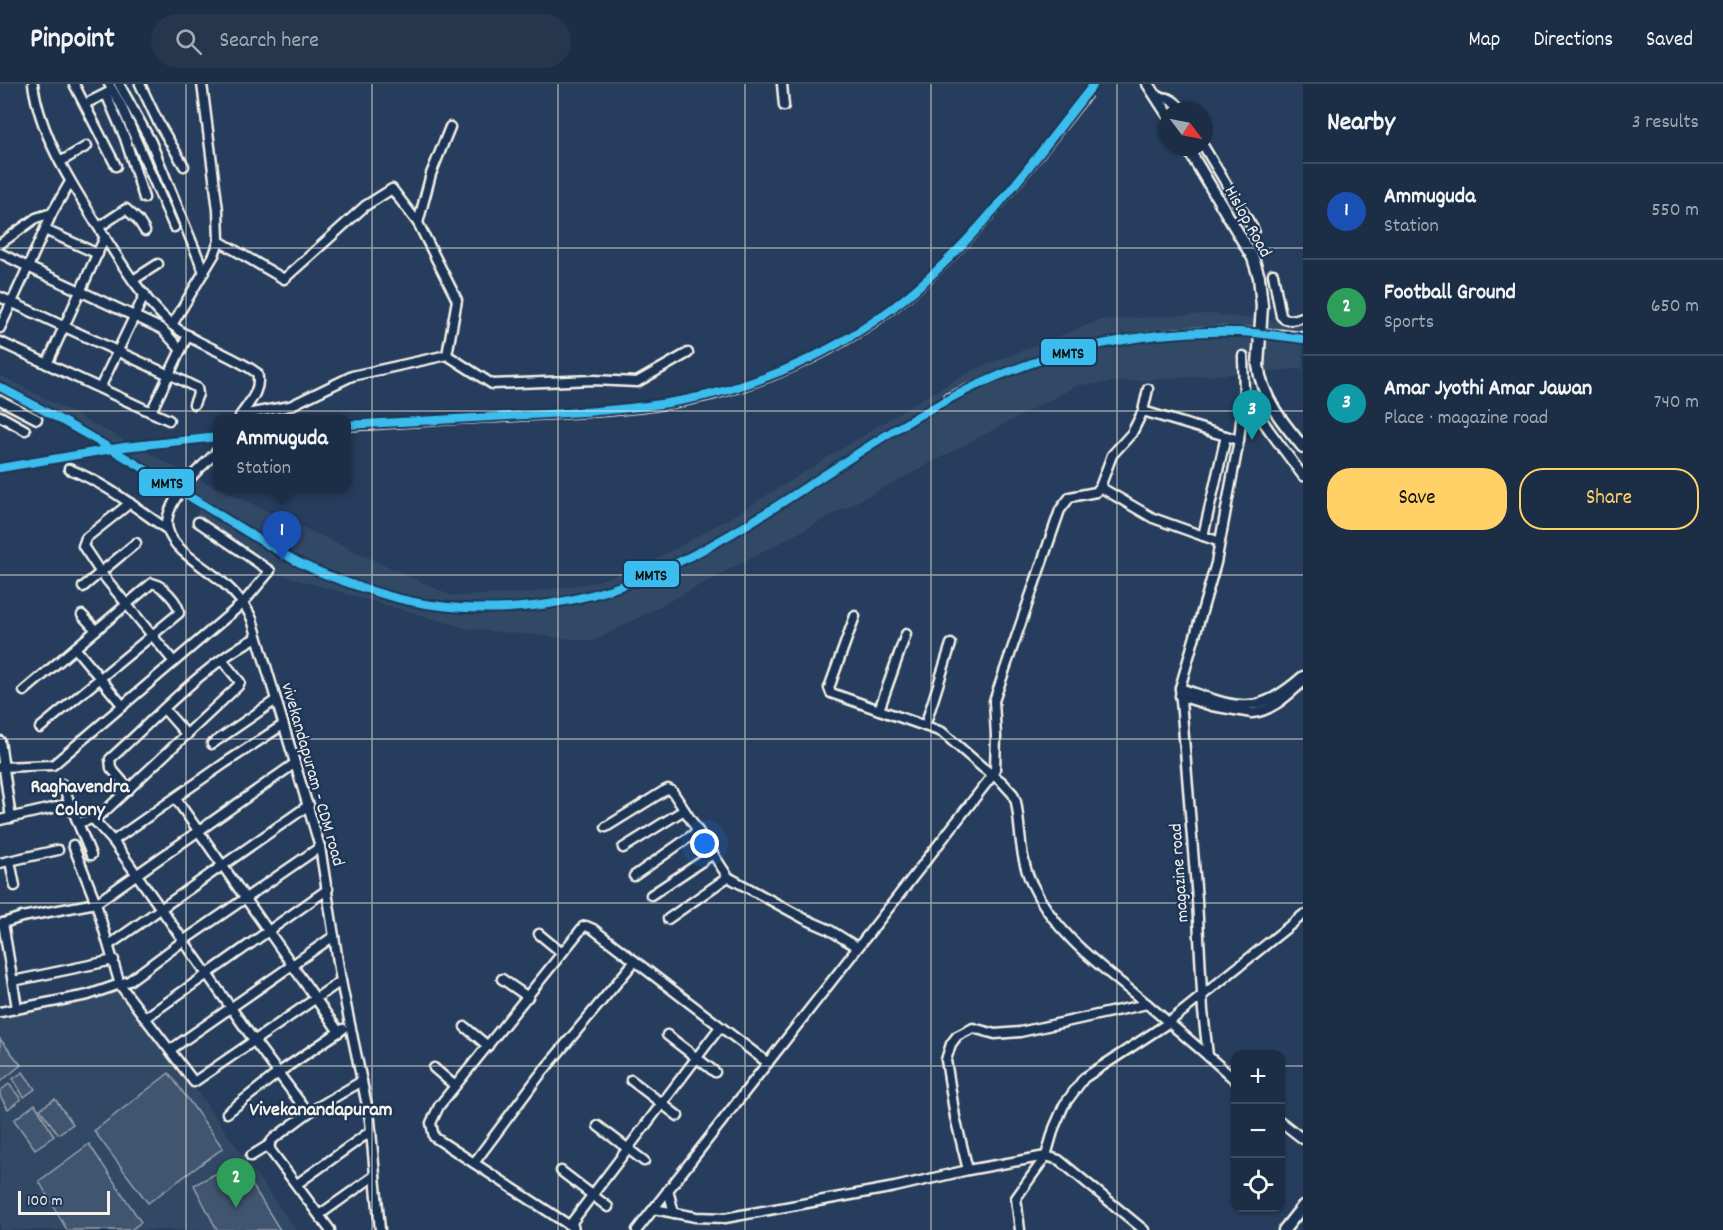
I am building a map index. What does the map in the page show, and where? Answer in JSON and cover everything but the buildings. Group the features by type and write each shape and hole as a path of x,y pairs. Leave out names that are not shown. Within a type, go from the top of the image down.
{"main road":[{"path":"1148,84 1160,102"},
{"name":"Hislop Road","path":"1192,156 1253,258 1259,277 1262,306 1258,365 1263,388 1271,406 1303,447"},
{"path":"1284,1230 1303,1206"}],"street":[{"path":"74,84 116,166"},
{"path":"119,84 151,142 204,272"},
{"path":"140,84 158,122 184,166"},
{"path":"172,325 214,255 219,241 218,210 202,84"},
{"path":"783,84 784,106"},
{"path":"35,85 40,118 70,182 133,280 172,325 257,373 259,384 242,414"},
{"path":"85,104 109,90"},
{"path":"109,90 144,198"},
{"path":"109,90 121,105 174,227"},
{"path":"1158,98 1164,97 1176,102"},
{"path":"418,223 431,174 450,127"},
{"path":"60,162 87,146"},
{"path":"1209,156 1254,230"},
{"path":"0,328 52,213 70,182"},
{"path":"219,241 284,279 365,206 392,189 418,223 457,300 447,356"},
{"path":"166,206 176,201"},
{"path":"99,227 126,209 138,220 145,231"},
{"path":"0,244 36,218 52,213"},
{"path":"45,230 98,254"},
{"path":"46,364 105,237"},
{"path":"0,253 167,332 181,350"},
{"path":"133,280 158,264"},
{"path":"1273,274 1281,316 1290,320 1303,317"},
{"path":"100,388 145,294"},
{"path":"0,297 197,388 198,394 194,404"},
{"path":"151,412 188,335"},
{"path":"0,342 169,420"},
{"path":"254,414 290,406 352,376 447,356 492,384 593,380 637,382 688,353"},
{"name":"magazine road","path":"1208,1056 1180,692 1220,542 1239,440 1244,393 1243,356"},
{"path":"637,1230 993,776 996,736 994,701 1060,510 1070,497 1096,492 1100,487 1112,455 1132,433 1143,411 1148,389"},
{"path":"1244,393 1303,476"},
{"path":"0,400 37,419"},
{"path":"1143,411 1239,440"},
{"path":"0,417 25,430"},
{"path":"1203,536 1226,436"},
{"path":"168,530 168,516 187,482 213,455"},
{"name":"vivekandapuram - CDM road","path":"69,469 130,503 168,530 175,543 221,581 243,603 252,619 320,847 341,981 371,1131 380,1230"},
{"path":"1100,487 1153,518 1220,542"},
{"path":"130,503 84,540 83,546 101,573 174,662"},
{"path":"2,766 53,765 243,603 270,571 198,522"},
{"path":"83,587 136,543"},
{"path":"24,691 148,585 155,583 178,605 179,612 176,617 151,634 40,728"},
{"path":"82,615 96,630"},
{"path":"855,616 829,688 835,696 949,736 1002,782 1013,794 1022,852 1030,880 1048,914 1076,945 1231,1077"},
{"path":"879,710 906,634"},
{"path":"129,789 111,768 110,759 222,660 257,637"},
{"path":"925,726 951,644"},
{"path":"75,648 123,706"},
{"path":"78,823 93,819 104,812 238,686 240,682 222,660"},
{"path":"1180,692 1237,705 1252,705 1276,697 1303,676"},
{"path":"1180,692 1212,706 1252,713 1274,705 1303,682"},
{"path":"212,744 276,700"},
{"path":"164,709 187,735"},
{"path":"113,841 283,725"},
{"path":"0,741 11,818"},
{"path":"17,1008 1,924 22,917 96,903 294,764"},
{"path":"62,784 91,855"},
{"path":"606,827 668,789 672,791 728,877 804,919 828,929 857,947"},
{"path":"176,799 339,1032"},
{"path":"0,820 70,804"},
{"path":"109,945 309,805"},
{"path":"623,848 684,810"},
{"path":"93,819 113,841 253,1040 308,1113"},
{"path":"634,876 698,831"},
{"path":"73,845 96,903 120,985 194,1082 341,981"},
{"path":"0,1012 88,995 129,981 245,897 320,847"},
{"path":"0,863 58,850"},
{"path":"651,895 713,854"},
{"path":"10,861 15,886"},
{"path":"668,919 728,877"},
{"path":"145,1018 328,889"},
{"path":"1020,1230 1016,1198 1046,1156 1064,1105 1084,1078 1168,1023 1303,915"},
{"path":"573,1229 434,1137 431,1123 439,1106 583,927 586,926 635,961 768,1063"},
{"path":"539,934 562,953"},
{"path":"170,1050 334,936"},
{"path":"13,981 114,960"},
{"path":"474,1163 540,1076 635,961"},
{"path":"502,979 528,997"},
{"path":"968,1170 955,1117 946,1065 951,1044 957,1036 973,1028 995,1034 1020,1032 1147,1004"},
{"path":"227,1113 278,1073 350,1025"},
{"path":"465,1027 488,1046"},
{"path":"573,1229 572,1222 594,1196 720,1027"},
{"path":"667,1035 715,1072"},
{"path":"434,1068 455,1086"},
{"path":"631,1080 678,1116"},
{"path":"251,1156 269,1145 273,1139 308,1113 362,1081"},
{"path":"1285,1124 1303,1139"},
{"path":"598,1126 644,1161"},
{"path":"297,1184 371,1131"},
{"path":"269,1145 271,1151 330,1230"},
{"path":"654,1209 707,1218 725,1218 895,1187 968,1170 1046,1156 1059,1160 1144,1230"},
{"path":"561,1171 608,1206"},
{"path":"320,1215 374,1176"},
{"path":"668,1190 674,1213"}],"shaded area":[{"path":"1208,314 1286,322 1303,321 1303,370 1078,385 594,641 469,629 254,567 253,557 195,516 199,509 50,418 0,394 0,375 213,486 213,492 226,492 452,596 527,593 596,582 655,560 737,514 920,400 975,369 1100,320"},
{"path":"120,991 196,1090 296,1230 0,1230 0,1016"},
{"path":"0,1039 21,1065 0,1082"},
{"path":"23,1072 35,1089 24,1097 13,1079"},
{"path":"169,1073 223,1148 148,1203 94,1131"},
{"path":"9,1084 21,1099 8,1109 0,1096 0,1091"},
{"path":"55,1099 73,1124 58,1134 40,1109"},
{"path":"35,1104 54,1136 35,1149 14,1120"},
{"path":"89,1144 141,1222 131,1230 67,1230 39,1181"},
{"path":"238,1162 280,1230 217,1230 194,1185"}],"railway":[{"path":"351,430 581,417 655,410 726,395 796,370 862,335 892,314 944,269 988,223 1090,97"},
{"path":"945,395 1033,360 1119,337 1208,328 1303,333"}],"transit line":[{"name":"MMTS","path":"351,425 575,413 663,404 747,384 808,360 864,328 891,309 941,266 1010,191 1094,84"},
{"name":"MMTS","path":"0,387 49,413 269,546 318,572 365,589 419,603 480,609 510,608 576,599 638,580 696,553 752,521 917,416 975,386 1038,361 1104,344 1171,334 1239,332 1303,339"},
{"name":"MMTS","path":"0,468 124,447 213,438"}],"place":[{"name":"Amar Jyothi Amar Jawan","path":"1252,440"},
{"name":"Ammuguda","path":"282,561"},
{"name":"Football Ground","path":"236,1208"}],"district":[{"name":"Raghavendra Colony","path":"80,796"},
{"name":"Vivekanandapuram","path":"321,1108"}]}
